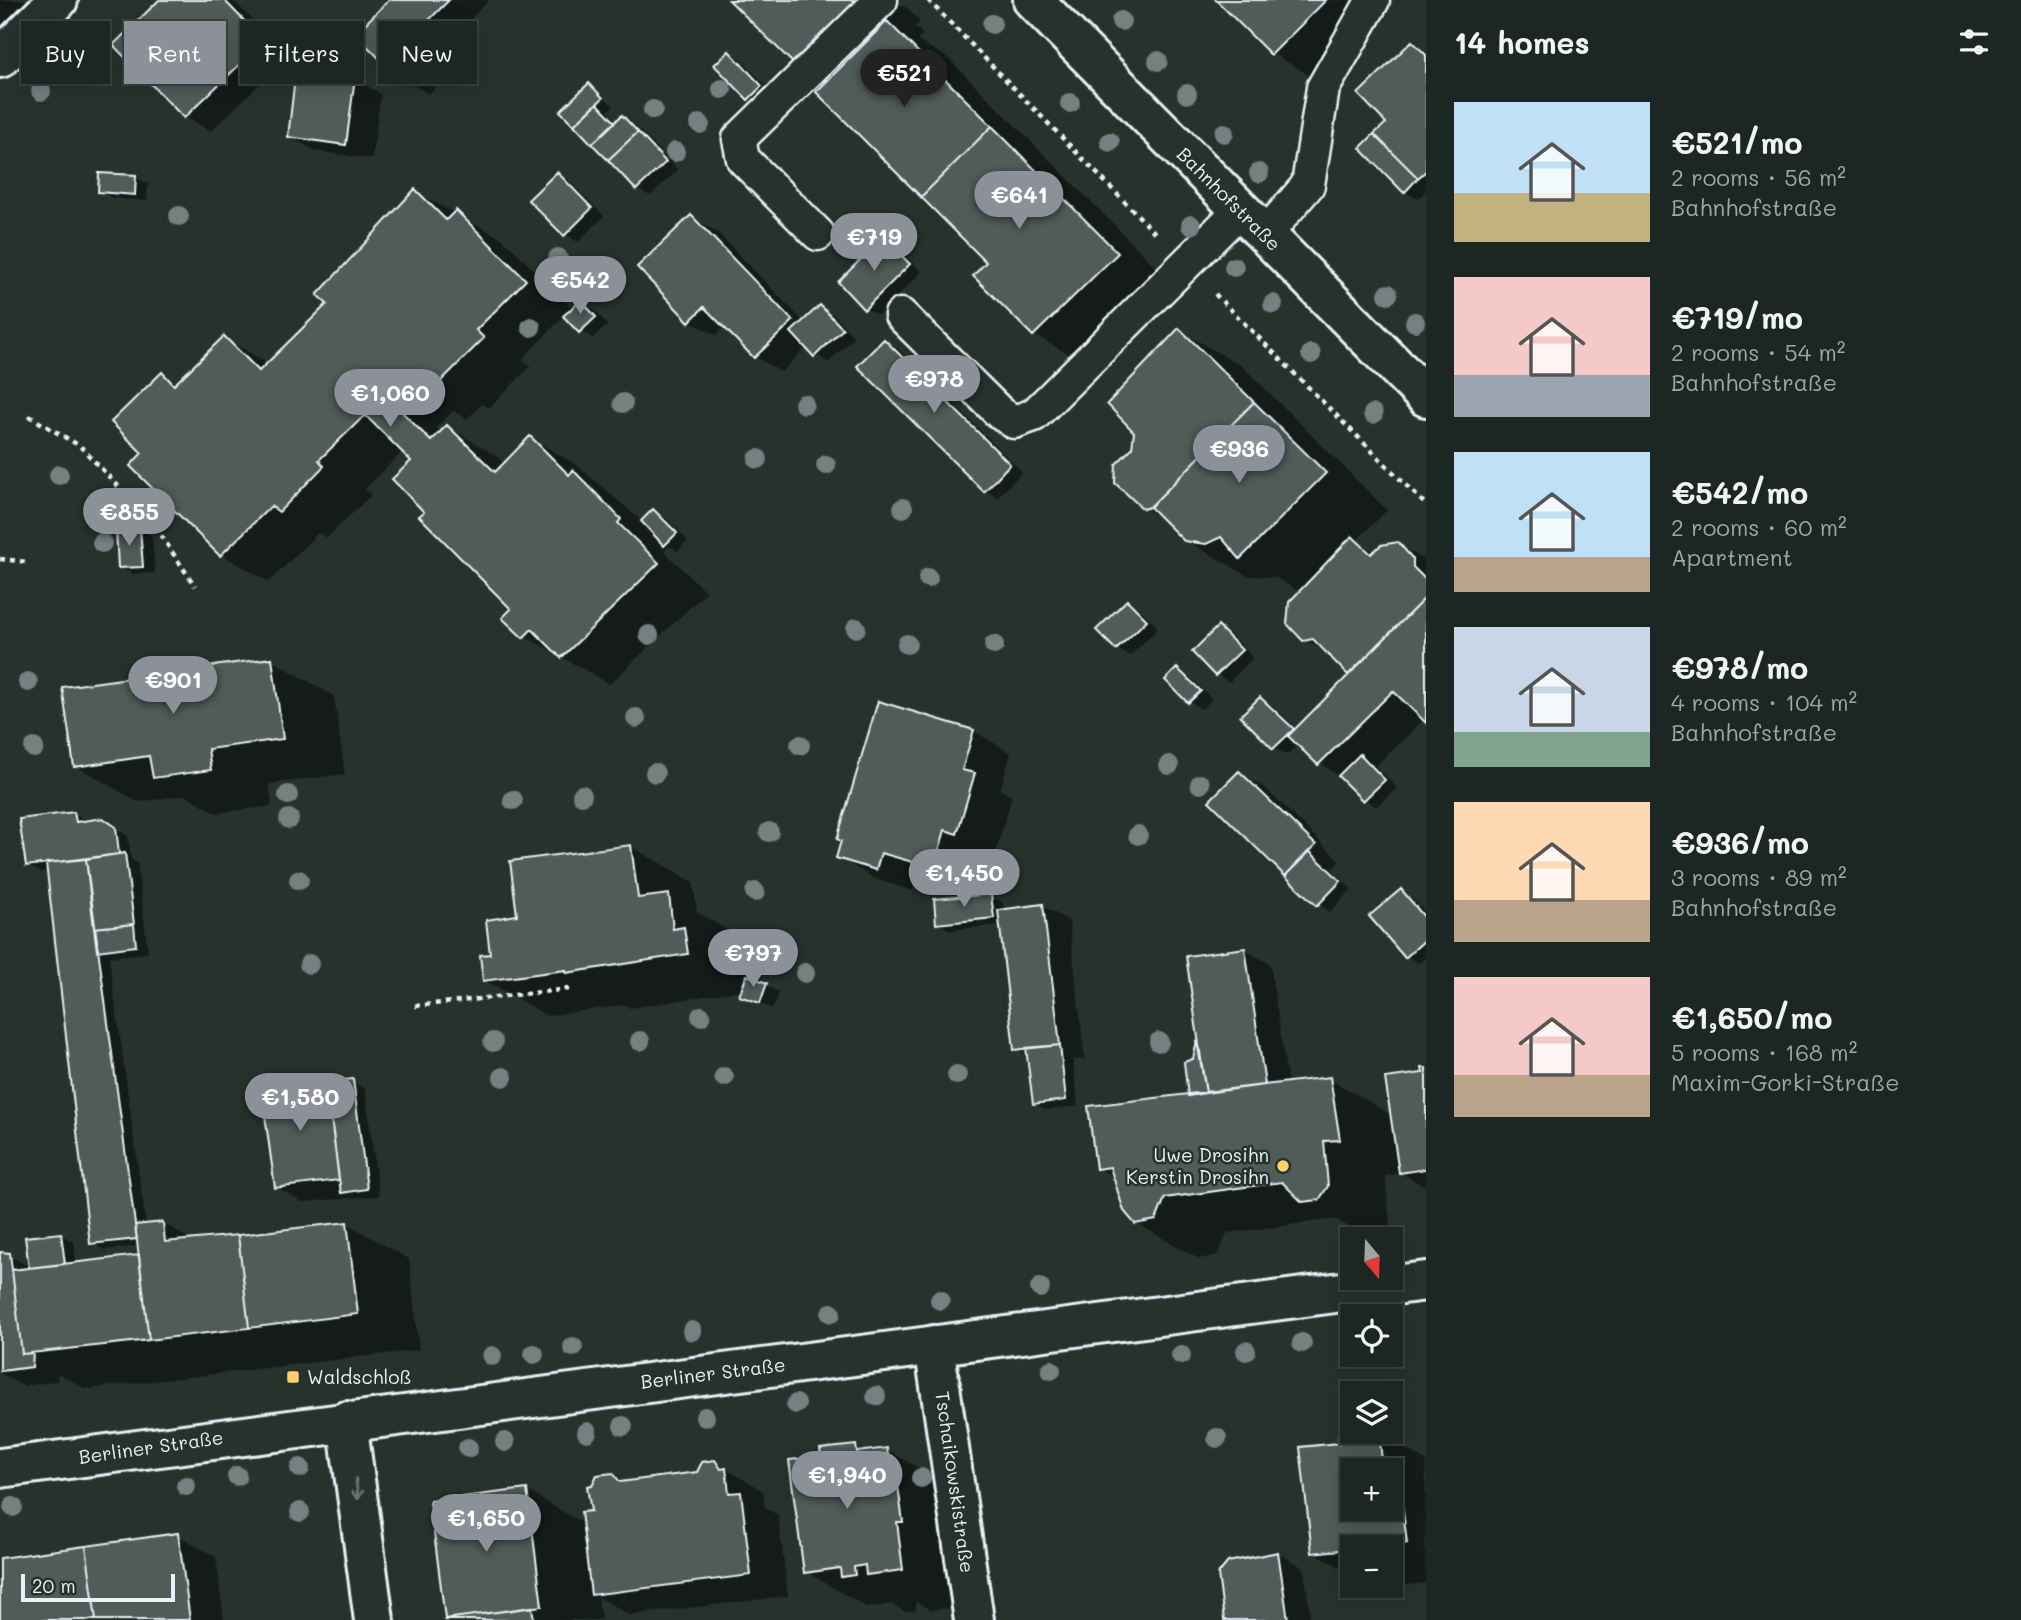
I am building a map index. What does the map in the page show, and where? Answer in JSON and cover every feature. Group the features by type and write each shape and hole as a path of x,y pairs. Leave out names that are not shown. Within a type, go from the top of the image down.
{"main road":[{"path":"0,58 58,0"},
{"name":"Bahnhofstraße","path":"1033,0 1426,397"},
{"name":"Berliner Straße","path":"0,1468 1426,1281"},
{"name":"Tschaikowskistraße","path":"934,1345 974,1620"},
{"path":"347,1421 374,1620"}],"lane":[{"path":"818,234 743,159 739,139 881,0"},
{"path":"901,315 1000,413 1014,422 1034,415 1252,223 1308,185 1323,88 1373,0"}],"path":[{"path":"29,416 80,446 152,522 195,586"},
{"path":"0,559 28,562"},
{"path":"415,1006 569,989"}],"building":[{"path":"159,0 224,0 244,21 240,21 240,64 226,78 226,21 138,21"},
{"path":"389,0 449,0 428,21 378,21 378,57 364,43 364,25"},
{"path":"729,0 860,0 795,65"},
{"path":"1216,0 1326,0 1271,55"},
{"path":"887,21 992,126 921,197 816,92"},
{"path":"124,34 124,56 113,45"},
{"path":"1412,41 1426,55 1426,171 1418,178 1374,134 1386,123 1358,94"},
{"path":"729,51 762,86 748,100 714,65"},
{"path":"589,83 603,98 574,125 560,111"},
{"path":"151,84 219,84 184,118"},
{"path":"294,84 354,84 346,145 288,137"},
{"path":"597,103 615,122 592,144 574,125"},
{"path":"622,115 638,132 608,160 592,144"},
{"path":"992,126 1118,253 1033,336 973,276 986,262 921,197"},
{"path":"638,132 666,162 636,190 608,160"},
{"path":"1374,134 1418,178 1404,193 1360,148"},
{"path":"557,172 592,208 564,236 528,200"},
{"path":"99,173 136,175 135,195 98,192"},
{"path":"415,189 446,220 456,210 526,280 476,330 484,338 440,382 435,377 418,393 408,382 390,400 431,441 447,425 495,472 530,436 569,475 573,470 621,519 618,523 659,563 561,658 532,629 523,638 502,618 511,609 419,516 424,512 392,479 411,461 365,415 319,460 324,466 279,512 271,506 220,556 130,466 142,453 111,422 162,372 174,385 224,336 259,371 327,304 317,295"},
{"path":"691,215 793,321 754,358 704,307 689,322 637,267"},
{"path":"883,237 910,264 864,310 838,282"},
{"path":"581,300 596,317 579,333 563,316"},
{"path":"820,305 843,329 814,357 791,332"},
{"path":"1179,328 1254,402 1150,507 1143,509 1115,483 1116,464 1132,448 1134,432 1107,404"},
{"path":"884,339 1010,464 984,492 857,366"},
{"path":"1254,402 1326,473 1240,559 1221,537 1206,544 1184,541 1150,507"},
{"path":"653,509 677,533 664,546 641,521"},
{"path":"140,527 143,567 118,568 116,528"},
{"path":"1352,536 1371,554 1381,545 1398,542 1413,559 1413,567 1426,580 1426,597 1348,675 1313,639 1303,641 1287,624 1289,602"},
{"path":"1426,597 1426,723 1393,691 1318,765 1288,736"},
{"path":"1127,600 1147,620 1116,650 1096,630"},
{"path":"1218,626 1242,650 1215,676 1192,652"},
{"path":"272,658 283,739 208,749 211,770 153,778 149,756 74,767 62,687 151,675 164,660 184,670"},
{"path":"1177,668 1201,691 1188,703 1165,680"},
{"path":"1260,697 1294,729 1273,749 1240,716"},
{"path":"878,701 974,730 962,770 975,773 957,834 945,830 934,868 881,853 876,870 836,858 841,841 837,839"},
{"path":"1360,754 1385,780 1363,801 1338,776"},
{"path":"1239,771 1316,845 1285,876 1209,801"},
{"path":"74,812 76,822 103,818 116,827 119,854 26,866 19,819"},
{"path":"631,845 638,898 669,894 673,929 684,927 688,954 566,973 566,970 483,981 480,955 490,954 486,920 517,915 510,861"},
{"path":"1309,851 1341,881 1317,906 1285,876"},
{"path":"125,853 134,924 94,928 86,859"},
{"path":"86,859 137,1239 90,1244 46,863"},
{"path":"1401,889 1426,919 1426,939 1405,958 1369,916"},
{"path":"991,894 994,918 936,924 934,899"},
{"path":"1043,904 1060,1045 1014,1050 998,910"},
{"path":"134,924 136,946 97,951 94,928"},
{"path":"1245,948 1265,1085 1206,1093 1186,956"},
{"path":"747,975 767,983 760,1003 739,996"},
{"path":"1197,1041 1206,1093 1188,1096 1184,1062 1193,1059"},
{"path":"1060,1045 1066,1100 1033,1104 1026,1048"},
{"path":"1422,1068 1426,1068 1426,1169 1399,1173 1385,1078 1423,1073"},
{"path":"326,1077 339,1180 275,1188 261,1086"},
{"path":"1330,1077 1340,1140 1324,1141 1328,1186 1319,1200 1302,1202 1282,1182 1165,1198 1156,1220 1135,1224 1124,1211 1110,1167 1096,1169 1088,1106"},
{"path":"353,1079 367,1189 341,1193 326,1082"},
{"path":"163,1222 165,1242 238,1235 249,1328 149,1340 135,1225"},
{"path":"347,1222 358,1314 249,1328 238,1235"},
{"path":"61,1233 65,1264 29,1268 25,1237"},
{"path":"0,1252 10,1253 22,1354 33,1353 32,1367 0,1371"},
{"path":"139,1255 149,1340 22,1354 12,1270"},
{"path":"1338,1435 1340,1444 1380,1444 1382,1458 1340,1458 1340,1521 1403,1521 1403,1511 1407,1543 1403,1543 1403,1535 1340,1535 1340,1550 1312,1553 1300,1447 1339,1443"},
{"path":"856,1445 857,1452 887,1448 892,1487 898,1486 903,1522 897,1522 903,1570 866,1575 865,1565 854,1567 855,1575 841,1577 840,1568 804,1573 789,1460 821,1456 820,1449"},
{"path":"715,1460 721,1469 726,1468 729,1493 741,1492 751,1575 591,1595 581,1512 591,1511 587,1486 592,1485 597,1475 613,1473 620,1482 697,1472 702,1462"},
{"path":"527,1489 542,1606 445,1619 430,1501"},
{"path":"178,1533 190,1620 96,1620 86,1546"},
{"path":"86,1546 96,1620 0,1620 0,1558"},
{"path":"1278,1552 1288,1620 1224,1620 1218,1574 1228,1562"},
{"path":"532,1607 534,1620 445,1620 445,1619"}],"place":[{"name":"Uwe Drosihn Kerstin Drosihn","path":"1283,1166"},
{"name":"Waldschloß","path":"293,1377"}]}
